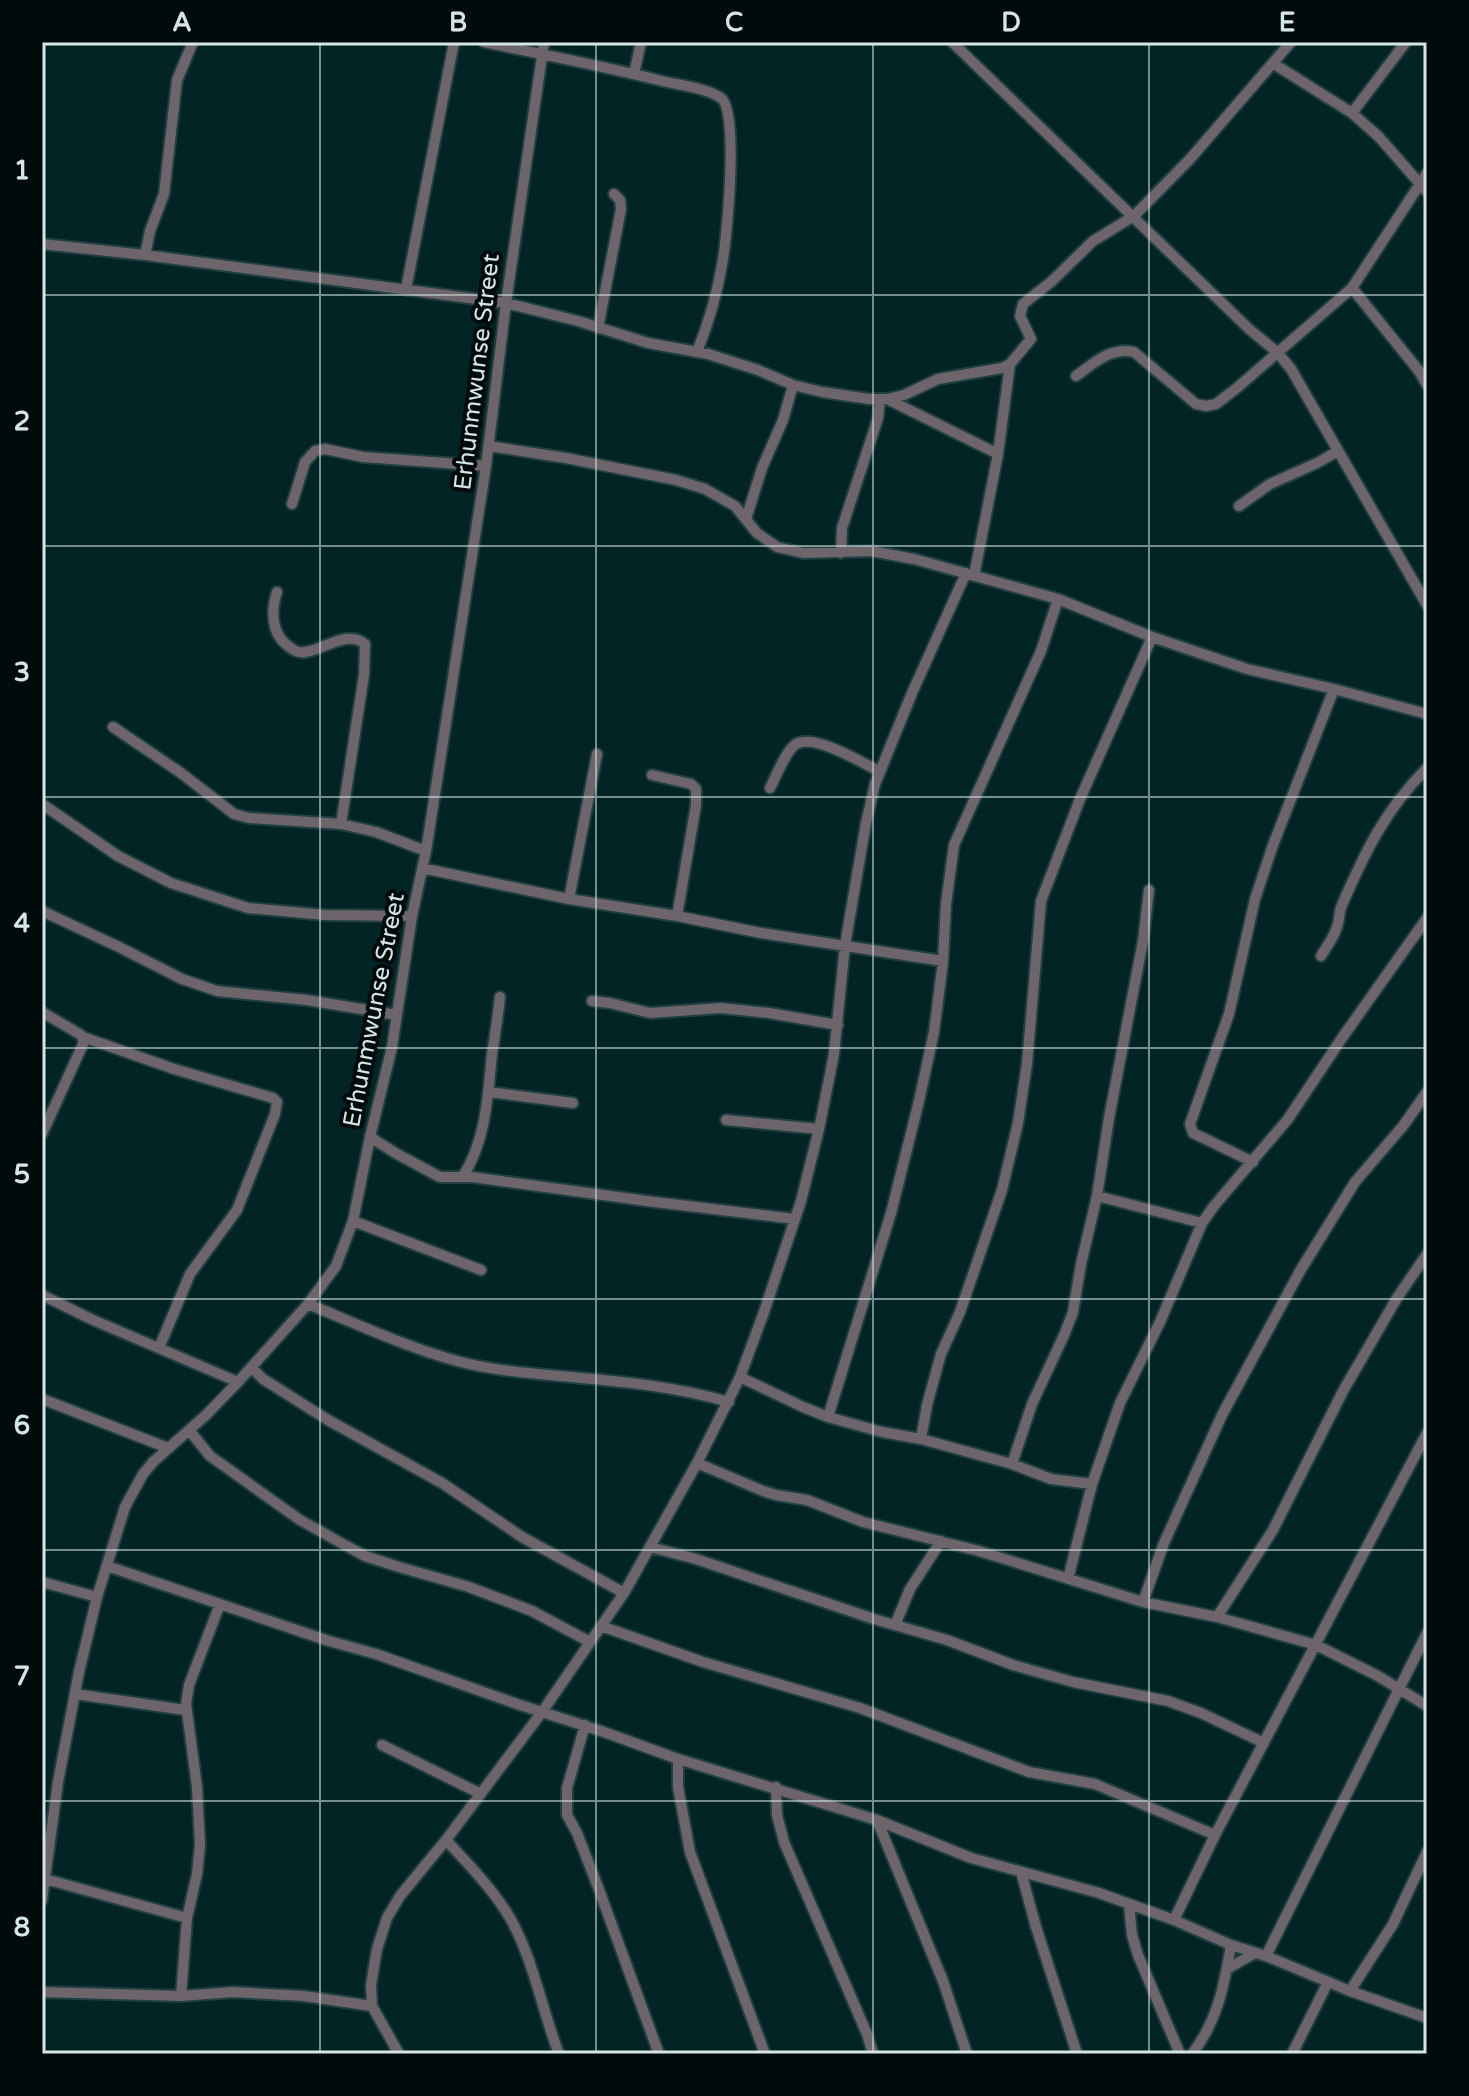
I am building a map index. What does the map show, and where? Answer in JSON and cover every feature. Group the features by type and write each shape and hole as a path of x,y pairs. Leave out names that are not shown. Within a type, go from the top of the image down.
{"street":[{"path":"145,255 164,194 177,80 193,42"},
{"path":"406,289 454,42"},
{"path":"484,42 596,64 702,91 720,97 727,105 730,120 730,193 723,259 708,325 697,352"},
{"name":"Erhunmwunse Street","path":"42,1900 48,1816 97,1597 125,1507 153,1462 252,1368 308,1304 336,1266 353,1221 392,1047 412,916 426,851 489,446 506,303 544,42"},
{"path":"634,74 641,42"},
{"path":"952,42 1249,329 1278,353 1291,369 1426,600"},
{"path":"42,244 506,303 648,343 697,352 758,370 793,385 822,392 883,399 904,395 938,379 1010,364 1031,339 1020,316 1023,304 1093,241 1134,216 1190,159 1291,42"},
{"path":"1352,113 1406,42"},
{"path":"1274,64 1352,113 1379,137 1424,188"},
{"path":"1076,376 1106,354 1116,350 1134,352 1196,404 1216,404 1352,288 1424,188 1427,173"},
{"path":"598,328 620,218 620,200 614,194"},
{"path":"1352,288 1427,385"},
{"path":"399,2054 372,2006 371,1985 377,1949 387,1918 400,1896 542,1712 624,1593 697,1463 740,1377 795,1219 819,1129 834,1054 845,945 866,823 879,771 970,575 998,454 1010,364"},
{"path":"746,519 793,385"},
{"path":"883,399 998,454"},
{"path":"841,553 842,528 883,399"},
{"path":"489,446 676,480 705,489 735,506 757,533 777,547 803,553 871,551 914,559 1058,599 1152,637 1247,669 1427,714"},
{"path":"292,504 305,462 315,451 325,449 363,457 486,466"},
{"path":"1239,506 1270,484 1338,451"},
{"path":"277,592 273,609 276,631 282,641 297,652 355,638 365,644 364,675 341,824"},
{"path":"828,1417 891,1213 919,1101 934,1032 954,845 1041,651 1058,599"},
{"path":"921,1439 941,1354 960,1312 1002,1190 1018,1123 1027,1064 1041,901 1080,799 1152,637"},
{"path":"1253,1162 1193,1133 1190,1124 1229,1014 1255,899 1334,689"},
{"path":"113,727 234,814 249,818 341,824 376,832 426,851"},
{"path":"770,788 788,753 796,744 808,741 829,747 879,771"},
{"path":"569,899 597,754"},
{"path":"1321,956 1335,932 1340,910 1369,845 1388,812 1427,768"},
{"path":"652,775 691,784 696,789 692,832 677,916"},
{"path":"42,804 118,856 171,883 248,908 337,916 412,916"},
{"path":"422,868 569,899 943,961"},
{"path":"1012,1464 1032,1404 1073,1312 1143,941 1149,890"},
{"path":"42,911 182,979 217,991 307,1000 397,1015"},
{"path":"1068,1579 1092,1484 1120,1403 1160,1322 1202,1223 1288,1119 1427,918"},
{"path":"463,1176 469,1168 481,1133 500,997"},
{"path":"592,1001 650,1013 721,1008 838,1025"},
{"path":"42,1012 83,1037 174,1069 273,1098 277,1102 237,1210 190,1274 159,1348"},
{"path":"42,1134 83,1048 83,1037"},
{"path":"489,1092 573,1103"},
{"path":"1143,1602 1164,1543 1222,1415 1300,1271 1355,1182 1403,1126 1427,1092"},
{"path":"726,1120 819,1129"},
{"path":"370,1137 440,1177 463,1176 795,1219"},
{"path":"1097,1196 1202,1223"},
{"path":"353,1221 481,1270"},
{"path":"1217,1617 1273,1530 1343,1391 1397,1298 1427,1254"},
{"path":"42,1295 238,1382"},
{"path":"308,1304 457,1362 517,1372 658,1386 700,1393 729,1402"},
{"path":"252,1368 263,1379 328,1420 442,1483 522,1537 624,1593"},
{"path":"740,1377 828,1417 1012,1464 1051,1479 1092,1484"},
{"path":"42,1399 168,1448"},
{"path":"189,1430 210,1456 300,1520 354,1550 532,1611 590,1642"},
{"path":"1174,1920 1215,1835 1427,1433"},
{"path":"697,1463 776,1495 807,1500 863,1522 979,1551 1143,1602 1217,1617 1316,1645 1427,1706"},
{"path":"895,1625 910,1589 941,1541"},
{"path":"650,1547 947,1640 1013,1665 1073,1682 1168,1701 1264,1743"},
{"path":"107,1566 376,1654 678,1759 877,1820 971,1858 1099,1893 1427,2018"},
{"path":"42,1582 97,1597"},
{"path":"181,1996 187,1918 200,1845 197,1787 185,1710 189,1685 220,1604"},
{"path":"601,1626 703,1662 860,1708 1029,1772 1095,1784 1215,1835"},
{"path":"1227,1969 1261,1954 1427,1633"},
{"path":"75,1694 185,1710"},
{"path":"585,1725 567,1788 567,1815 577,1833 631,1972 655,2052"},
{"path":"382,1745 481,1794"},
{"path":"678,1759 678,1787 690,1852 765,2054"},
{"path":"776,1787 777,1815 784,1842 873,2054"},
{"path":"877,1820 943,1981 967,2054"},
{"path":"446,1840 490,1888 511,1919 530,1965 559,2054"},
{"path":"1350,1991 1393,1924 1427,1852"},
{"path":"1021,1872 1077,2054"},
{"path":"45,1879 187,1918"},
{"path":"1129,1904 1132,1935 1138,1955 1180,2054"},
{"path":"1192,2054 1211,2025 1221,1996 1231,1945"},
{"path":"1292,2054 1328,1982"},
{"path":"42,1992 181,1996 233,1992 304,1996 372,2006"}]}
